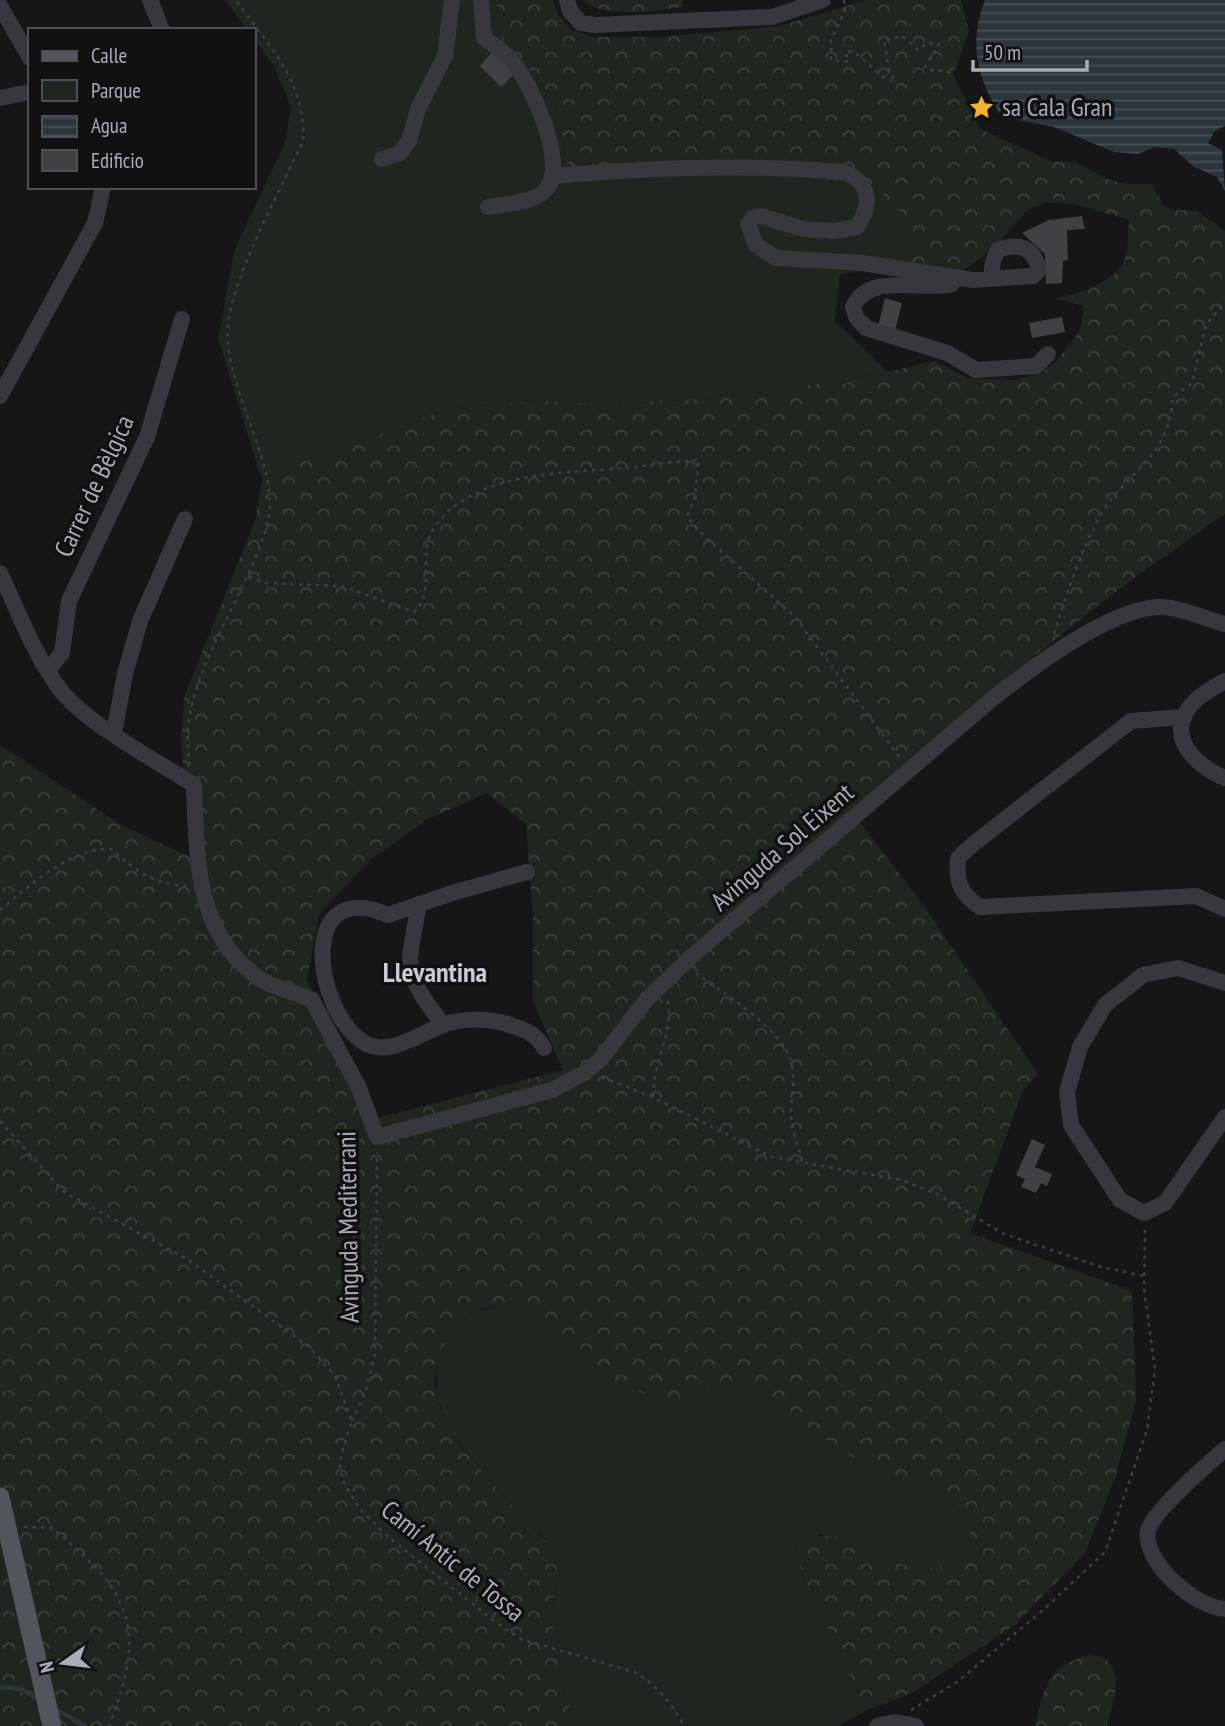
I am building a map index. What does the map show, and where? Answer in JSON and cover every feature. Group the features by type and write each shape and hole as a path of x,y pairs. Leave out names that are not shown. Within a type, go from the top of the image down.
{"main road":[{"path":"0,1497 52,1726"}],"street":[{"path":"150,0 161,28"},
{"path":"382,159 400,153 410,141 418,109 444,56 452,0"},
{"path":"481,0 484,38 510,58 543,118 553,176 547,190 533,197 488,206"},
{"path":"567,0 570,12 581,23 596,25 772,17 823,0"},
{"path":"0,6 28,55"},
{"path":"0,98 28,92"},
{"path":"553,176 628,169 843,172 858,181 869,201 866,215 857,227 834,231 803,229 761,216 753,218 748,224 756,246 776,258 862,263 925,275 991,279"},
{"path":"0,396 95,223 103,189"},
{"path":"967,279 933,287 873,288 859,296 853,307 856,317 866,328 947,353 976,370 1036,366 1048,354"},
{"name":"Carrer de Bèlgica","path":"48,670 61,653 69,601 147,437 182,318"},
{"path":"114,733 125,674 140,621 185,519"},
{"path":"0,573 48,670 64,694 114,733 194,785 197,860 207,910 225,948 254,975 275,987 312,1000 328,990"},
{"name":"Avinguda Sol Eixent","path":"377,1137 552,1090 590,1069 659,986 992,699 1045,660 1116,618 1159,607 1225,624"},
{"path":"1225,681 1197,699 1184,717 1181,738 1190,755 1209,771 1225,778"},
{"path":"1184,717 1131,721 972,845 958,858 957,877 962,891 980,907 1196,896 1225,909"},
{"path":"527,872 388,915 369,906 345,912 330,921 322,940 321,959 328,990 354,1036 370,1046 394,1046 443,1025 475,1019 498,1021 536,1035 544,1048"},
{"path":"419,904 408,966 414,986 443,1025"},
{"path":"1225,983 1178,968 1143,975 1105,1005 1080,1047 1067,1092 1071,1125 1120,1200 1144,1213 1165,1203 1225,1117"},
{"name":"Avinguda Mediterrani","path":"312,1000 359,1088 377,1137"},
{"path":"1225,1448 1186,1483 1149,1528 1148,1540 1161,1570 1177,1585 1212,1608 1225,1609"},
{"path":"877,1726 895,1722 916,1726"}],"path":[{"path":"236,0 256,28"},
{"path":"844,0 845,10 831,40 831,60 848,61 846,51 857,52 887,80 895,81 889,70 884,40 902,36 918,50 928,43 939,44 925,67 934,71 944,70 953,75"},
{"path":"194,785 188,752 193,696 249,577 268,523 270,506 267,482 230,361 228,329 240,280 303,141 305,117 293,80 256,28"},
{"path":"1045,660 1071,580 1100,516 1163,442 1172,421 1173,397 1192,383 1206,325 1225,302"},
{"path":"249,577 265,583 342,586 414,612 420,607 425,590 429,536 447,512 472,497 509,481 554,471 603,470 699,460 695,496 687,517 705,537 794,616 909,770"},
{"path":"0,910 50,869 102,849 112,849 136,872 165,885 203,887"},
{"path":"685,963 764,1026 779,1041 792,1062 795,1087 791,1115 802,1162"},
{"path":"654,1098 654,1080 669,1025 669,1004 659,986"},
{"path":"590,1069 599,1076 654,1098 772,1157 902,1180 937,1194 1004,1234 1101,1267 1144,1276"},
{"path":"0,1121 64,1192 187,1259 308,1346 335,1376 352,1421"},
{"name":"Avinguda Mediterrani","path":"352,1421 365,1393 375,1354 377,1137"},
{"path":"895,1722 929,1697 957,1682 1042,1611 1105,1552 1149,1418 1156,1369 1144,1276 1144,1213"},
{"name":"Camí Antic de Tossa","path":"352,1421 341,1455 342,1478 360,1509 387,1536 498,1624 522,1639 634,1672 648,1680 660,1690 684,1726"},
{"path":"6,1526 53,1528 108,1582 131,1633 125,1682 109,1726"}],"green space":[{"path":"225,0 497,0 498,34 555,100 569,174 718,171 873,184 913,224 903,266 840,274 835,321 888,372 745,396 623,404 540,401 452,408 281,469 262,480 218,339 235,248 285,143 291,106 274,67 256,42 256,28 246,28"},
{"path":"497,0 553,0 559,16 572,30 593,37 662,37 780,26 866,0 961,0 969,31 953,75 980,129 1051,161 1075,162 1107,179 1126,184 1152,184 1163,206 1174,210 1197,211 1225,231 1225,514 1135,577 1006,678 852,812 924,906 1038,1074 1023,1090 970,1233 1132,1291 1136,1400 1115,1478 1085,1553 1015,1625 914,1692 865,1711 858,1689 839,1658 827,1625 808,1595 796,1551 798,1541 808,1536 832,1536 918,1571 941,1566 968,1550 971,1540 965,1516 939,1493 853,1457 815,1432 775,1400 731,1386 673,1398 649,1396 573,1360 514,1308 491,1306 470,1313 440,1350 436,1361 435,1385 440,1409 458,1443 529,1525 556,1548 561,1559 550,1617 562,1664 563,1688 576,1726 0,1726 0,745 119,824 193,858 181,743 184,697 256,518 262,480 281,469 452,408 540,401 623,404 745,396 888,372 934,361 969,378 1013,380 1040,373 1055,363 1080,331 1084,306 1055,298 1096,286 1115,274 1125,259 1130,220 1075,204 1045,202 1026,211 990,252 958,274 903,266 912,224 873,184 718,171 569,174 555,100 498,34","holes":["487,793 526,824 533,918 533,1001 563,1070 378,1118 307,980 319,914 370,860 428,819"]},
{"path":"584,0 683,0 683,7 616,12 592,6"},
{"path":"503,1305 514,1307 539,1330 649,1396 673,1398 731,1386 775,1400 880,1467 939,1493 965,1516 971,1540 968,1550 941,1566 918,1571 821,1534 798,1541 796,1551 808,1595 827,1625 839,1658 858,1689 865,1711 838,1726 576,1726 563,1688 562,1664 550,1617 559,1571 547,1539 529,1525 451,1434 437,1397 436,1361 440,1350 470,1313"},
{"path":"1089,1655 1110,1663 1115,1672 1115,1693 1107,1726 1036,1726 1041,1700 1049,1680 1064,1665"}],"water":[{"path":"985,0 1225,0 1225,126 1215,131 1208,143 1222,150 1225,191 1217,177 1194,167 1174,149 1155,147 1138,154 1114,152 1054,127 1002,117 986,89 978,61 977,32"}],"building":[{"path":"493,51 515,73 501,87 480,66"},
{"path":"1082,216 1085,229 1067,230 1068,260 1063,261 1062,283 1046,284 1045,254 1022,233 1049,220"},
{"path":"885,298 902,303 895,331 878,327"},
{"path":"1062,317 1065,332 1032,338 1029,323"},
{"path":"1032,1139 1045,1145 1035,1167 1052,1174 1047,1186 1041,1183 1036,1193 1021,1187 1025,1179 1016,1175"}],"waterway":[{"path":"0,1687 21,1689 38,1699"},
{"path":"55,1709 85,1726"}],"place":[{"name":"sa Cala Gran","path":"982,107"}],"district":[{"name":"Llevantina","path":"435,972"}]}
